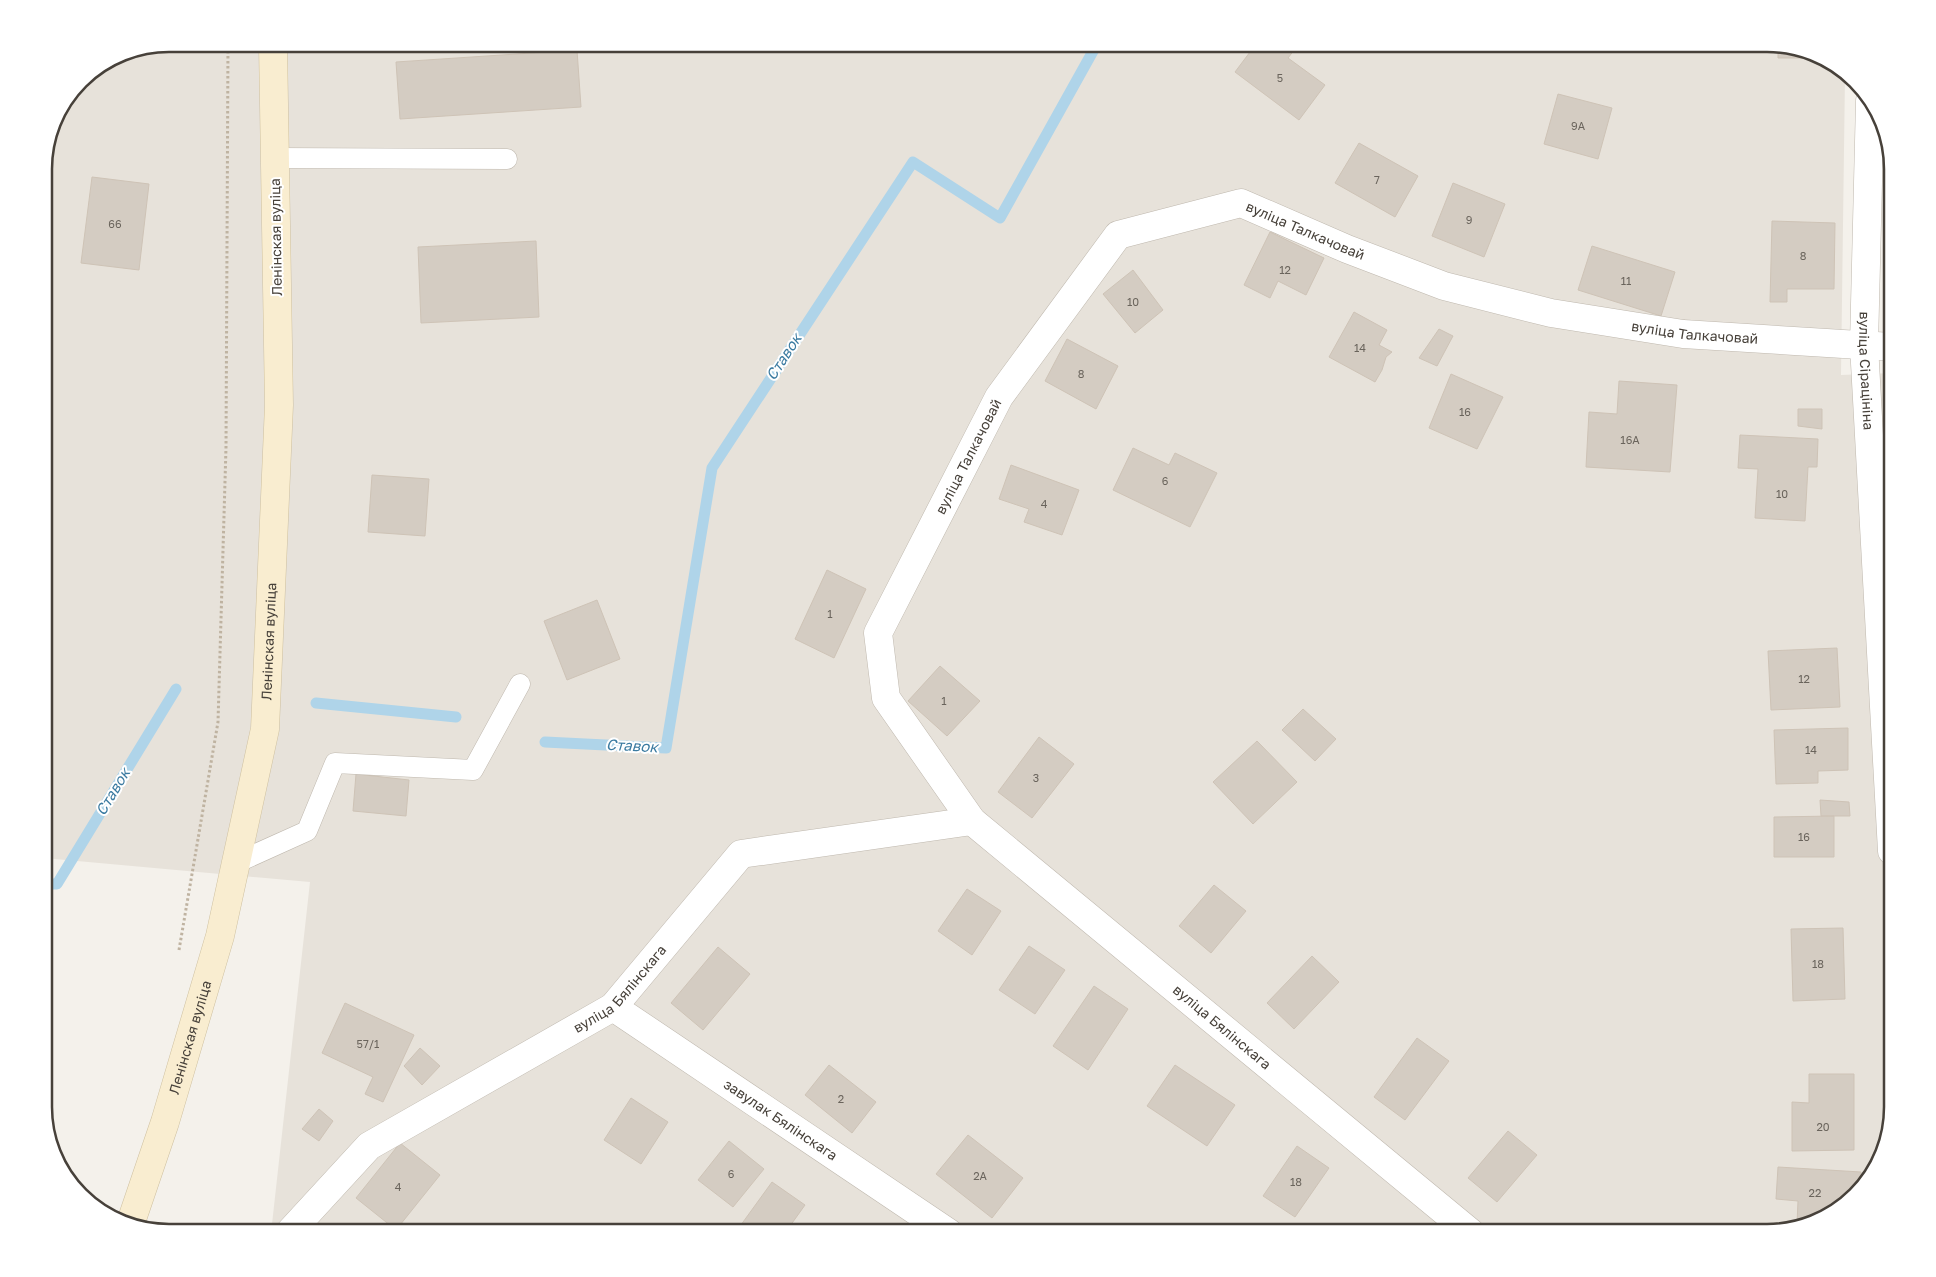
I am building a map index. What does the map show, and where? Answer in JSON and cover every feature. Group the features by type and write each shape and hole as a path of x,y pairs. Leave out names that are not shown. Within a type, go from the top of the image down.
{"main road":[{"name":"Ленінская вуліца","path":"132,1219 174,1094 220,936 265,729 279,405 273,52"}],"street":[{"name":"вуліца Сірацініна","path":"1870,115 1864,345 1884,706"},
{"name":"вуліца Талкачовай","path":"878,634 999,397 1118,235 1240,203 1347,249 1444,286 1551,314 1683,334 1884,346"},
{"name":"вуліца Бялінскага","path":"878,634 886,698 972,821 1460,1224"},
{"name":"вуліца Бялінскага","path":"297,1224 369,1146 614,1007 741,854 972,821"},
{"name":"завулак Бялінскага","path":"614,1007 936,1224"}],"lane":[{"path":"274,158 507,159"},
{"path":"236,863 307,831 335,763 474,770 520,684"}],"path":[{"path":"178,958 218,722 226,447 228,52"}],"shaded area":[{"path":"170,52 1766,52 1797,56 1811,61 1831,72 1845,83 1841,375 1884,373 1884,1107 1880,1138 1864,1172 1849,1190 1825,1209 1797,1221 1766,1224 272,1224 310,882 53,859 53,162 56,139 68,111 92,82 111,68 139,56"}],"building":[{"path":"547,52 577,52 581,107 400,119 396,62"},
{"path":"1250,52 1293,52 1288,58 1325,85 1299,120 1235,72"},
{"path":"1778,54 1803,58 1778,58"},
{"path":"1558,94 1612,108 1598,159 1544,144"},
{"path":"1359,143 1418,176 1395,217 1335,183"},
{"path":"92,177 149,184 139,270 81,263"},
{"path":"1453,183 1505,204 1484,257 1432,236"},
{"path":"1772,221 1835,223 1834,289 1787,289 1787,302 1770,302"},
{"path":"1270,232 1324,258 1306,295 1278,281 1270,298 1244,285"},
{"path":"536,241 539,317 421,323 418,247"},
{"path":"1592,246 1675,272 1661,316 1578,290"},
{"path":"1133,270 1163,310 1135,333 1103,294"},
{"path":"1354,312 1387,330 1379,345 1392,352 1386,357 1382,370 1375,382 1329,357"},
{"path":"1439,329 1453,336 1437,366 1419,358"},
{"path":"1067,339 1118,366 1096,409 1045,381"},
{"path":"1451,374 1503,397 1477,449 1429,428"},
{"path":"1619,381 1677,385 1670,472 1586,467 1589,412 1617,414"},
{"path":"1798,409 1822,409 1822,429 1798,426"},
{"path":"1740,435 1818,439 1817,467 1808,467 1805,521 1755,518 1758,469 1738,468"},
{"path":"1133,448 1169,465 1175,453 1217,473 1190,527 1113,490"},
{"path":"1011,465 1079,490 1062,535 1024,522 1029,509 999,499"},
{"path":"372,475 429,479 425,536 368,532"},
{"path":"827,570 866,589 834,658 795,639"},
{"path":"597,600 620,659 567,680 544,621"},
{"path":"1837,648 1840,707 1771,710 1768,651"},
{"path":"940,666 980,701 947,736 908,701"},
{"path":"1303,709 1336,739 1315,761 1282,730"},
{"path":"1848,728 1848,770 1818,771 1818,783 1776,784 1774,730"},
{"path":"1039,737 1074,764 1032,818 998,792"},
{"path":"1257,741 1297,782 1253,824 1213,782"},
{"path":"356,774 409,780 406,816 353,811"},
{"path":"1820,800 1849,802 1850,816 1821,816"},
{"path":"1834,816 1834,857 1774,857 1774,817"},
{"path":"1214,885 1246,911 1211,953 1179,926"},
{"path":"967,889 1001,911 972,955 938,931"},
{"path":"1843,928 1845,999 1793,1001 1791,929"},
{"path":"1029,946 1065,970 1035,1014 999,990"},
{"path":"718,947 750,974 703,1030 671,1003"},
{"path":"1312,956 1339,982 1294,1029 1267,1003"},
{"path":"1094,986 1128,1009 1088,1070 1053,1046"},
{"path":"345,1003 414,1035 383,1102 365,1094 373,1077 322,1053"},
{"path":"1417,1038 1449,1061 1405,1120 1374,1097"},
{"path":"420,1048 440,1066 422,1085 404,1066"},
{"path":"829,1065 876,1102 852,1133 805,1095"},
{"path":"1175,1065 1235,1105 1207,1146 1147,1106"},
{"path":"1809,1074 1854,1074 1854,1150 1792,1151 1792,1102 1809,1103"},
{"path":"631,1098 668,1122 641,1164 604,1140"},
{"path":"319,1109 333,1121 319,1141 302,1129"},
{"path":"1508,1131 1537,1155 1497,1202 1468,1178"},
{"path":"968,1135 1023,1178 992,1218 936,1174"},
{"path":"729,1141 764,1169 733,1207 698,1180"},
{"path":"400,1143 440,1175 401,1224 388,1224 356,1198"},
{"path":"1297,1146 1329,1168 1295,1217 1263,1196"},
{"path":"1778,1167 1861,1172 1859,1179 1838,1200 1825,1209 1797,1221 1798,1201 1776,1199"},
{"path":"772,1182 805,1205 791,1224 742,1224"}],"waterway":[{"name":"Ставок","path":"545,742 666,748 712,468 913,162 1000,218 1093,52"},
{"name":"Ставок","path":"53,884 57,884 176,689"},
{"name":"Ставок","path":"316,703 456,717"}]}
